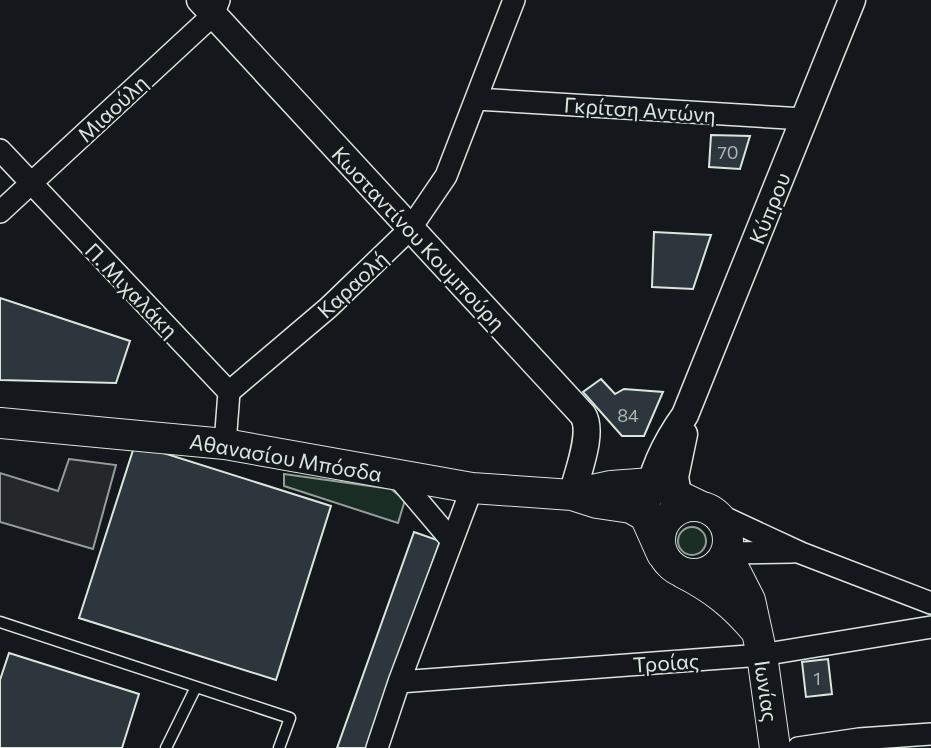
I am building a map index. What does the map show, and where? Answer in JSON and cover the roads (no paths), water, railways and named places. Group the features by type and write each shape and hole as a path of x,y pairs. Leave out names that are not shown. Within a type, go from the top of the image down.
{"main road":[{"name":"Αθανασίου Μπόσδα","path":"0,423 225,444 472,488 572,495 611,486 687,499"},
{"name":"Αθανασίου Μπόσδα","path":"572,495 597,503 632,508 645,516"},
{"path":"645,516 671,563 694,575 719,565 726,553 728,533 723,521 687,499 683,508 668,519 660,536 671,563"},
{"name":"Ιωνίας","path":"726,553 750,600 760,644 775,748"},
{"name":"Ιωνίας","path":"671,563 718,592 741,613 760,644"}],"street":[{"name":"Καραολή","path":"229,392 328,308 410,229 446,176 514,0"},
{"name":"Κύπρου","path":"645,516 687,499 675,477 684,437 685,415 852,0"},
{"name":"Μιαούλη","path":"0,212 210,5"},
{"name":"Κωσταντίνου Κουμπούρη","path":"210,5 410,229 583,415 588,422 587,434 572,495"},
{"name":"Γκρίτση Αντώνη","path":"476,99 804,119"},
{"name":"Π. Μιχαλάκη","path":"0,150 229,392"},
{"path":"225,444 229,392"},
{"path":"397,476 452,541"},
{"path":"377,748 472,488"},
{"name":"Αθανασίου Μπόσδα","path":"687,499 801,553 931,603"},
{"name":"Αθανασίου Μπόσδα","path":"726,553 801,553"},
{"name":"Τροίας","path":"399,682 931,627"},
{"path":"798,748 859,738 931,734"}],"lane":[{"path":"0,622 290,718 279,748"},
{"path":"166,748 196,687"}]}
